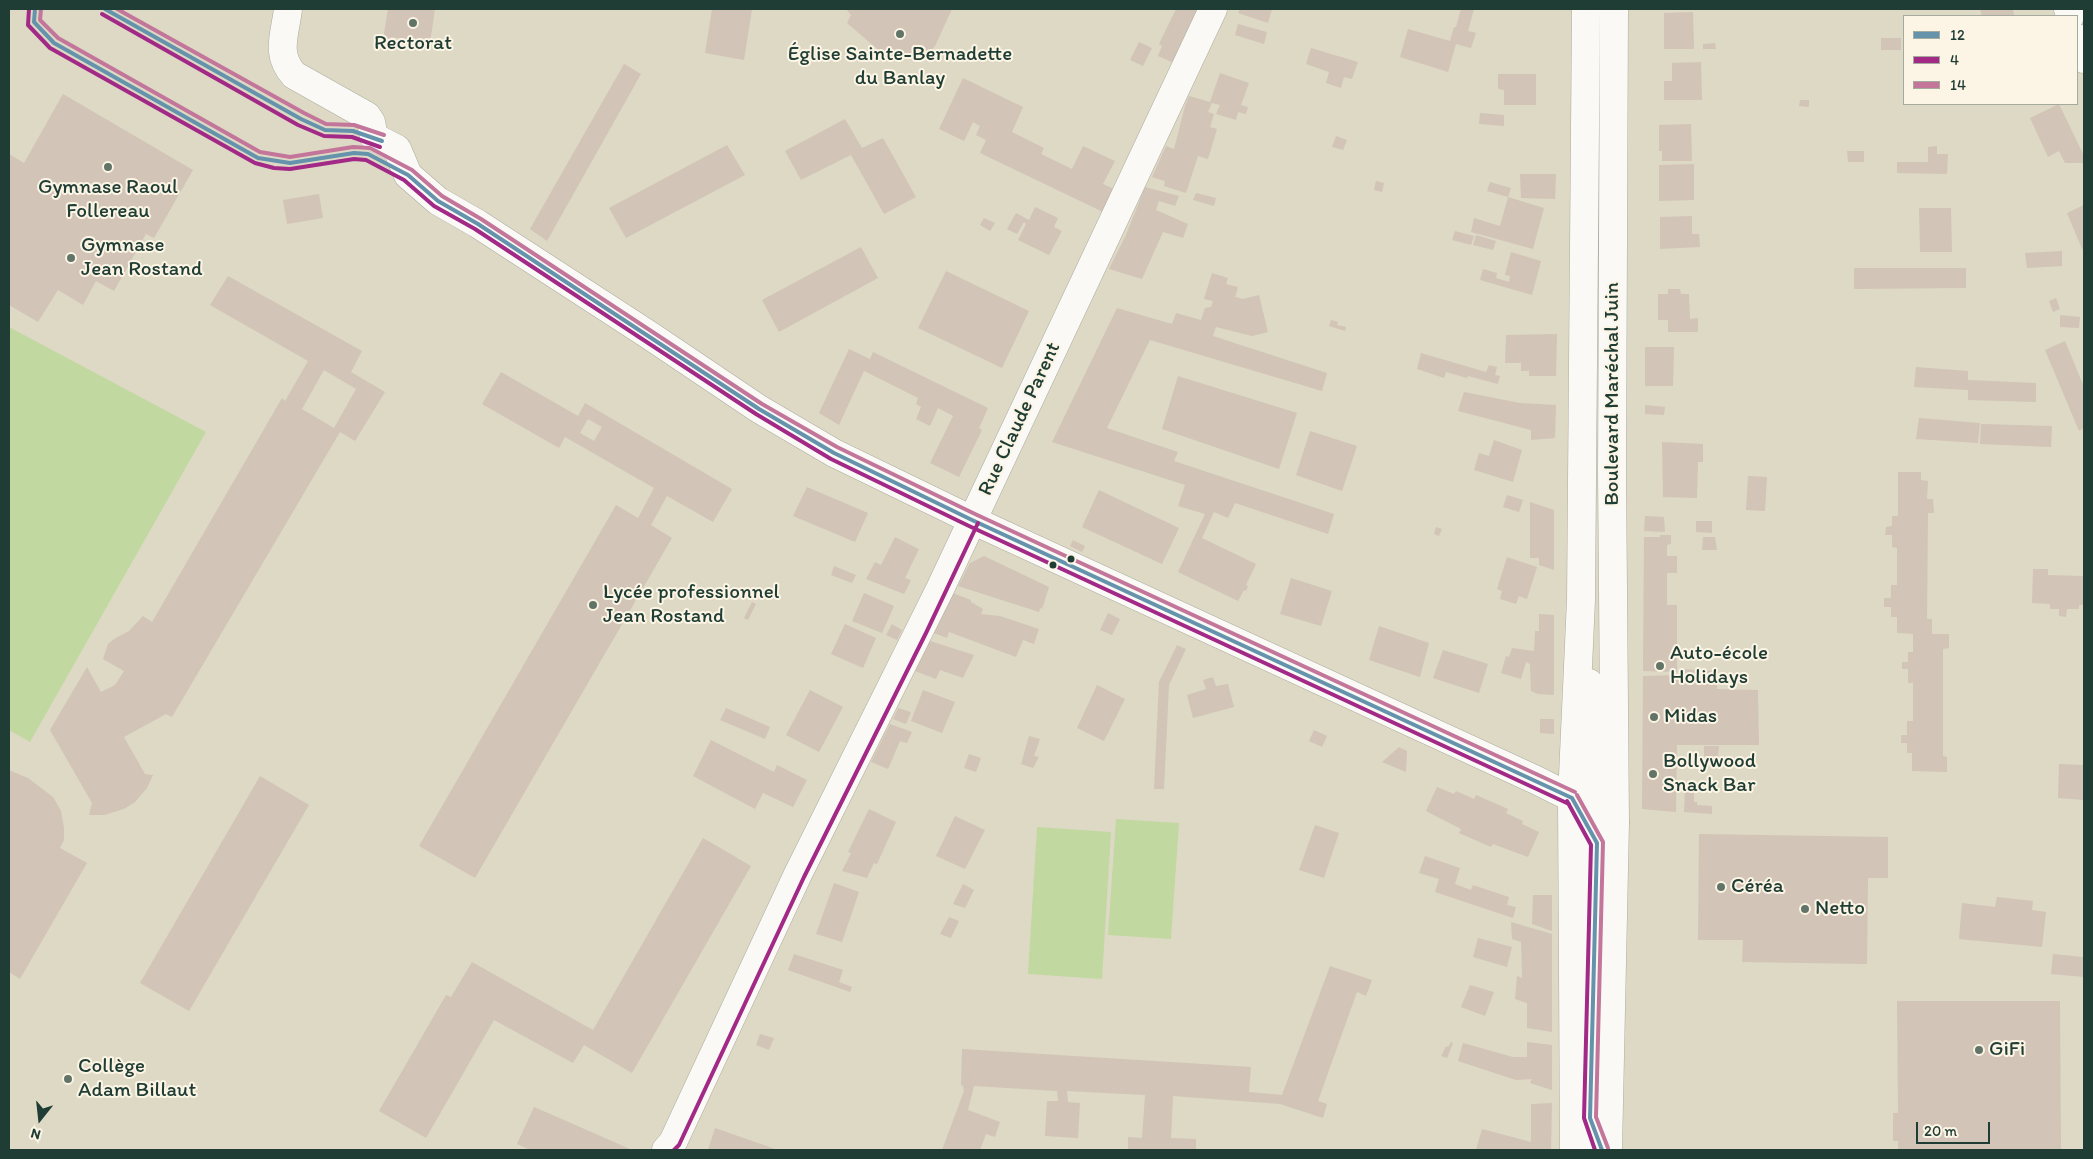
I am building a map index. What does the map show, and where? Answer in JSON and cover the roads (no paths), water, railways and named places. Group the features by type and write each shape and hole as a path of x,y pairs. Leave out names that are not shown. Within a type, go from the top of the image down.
{"street":[{"path":"288,9 282,56 285,65 294,75 367,116 371,122 374,137 396,149 408,175 438,201 478,224 759,409 834,454 972,520 1536,780 1581,795 1615,822"},
{"name":"Rue Claude Parent","path":"666,1150 674,1142 798,874 916,639 1213,9"},
{"name":"Boulevard Maréchal Juin","path":"1574,1150 1581,795 1586,9"},
{"name":"Boulevard Maréchal Juin","path":"1608,1150 1615,822 1612,473 1614,9"},
{"path":"2078,41 2084,59"},
{"path":"1581,795 1615,779"},
{"path":"1581,795 1597,843 1590,1118 1602,1150"}],"place":[{"name":"Rectorat","path":"413,23"},
{"name":"Église Sainte-Bernadette du Banlay","path":"900,34"},
{"name":"Gymnase Raoul Follereau","path":"108,167"},
{"name":"Gymnase Jean Rostand","path":"71,258"},
{"name":"Lycée professionnel Jean Rostand","path":"593,605"},
{"name":"Auto-école Holidays","path":"1660,666"},
{"name":"Midas","path":"1654,717"},
{"name":"Bollywood Snack Bar","path":"1653,774"},
{"name":"Céréa","path":"1721,887"},
{"name":"Netto","path":"1805,909"},
{"name":"GiFi","path":"1979,1050"},
{"name":"Collège Adam Billaut","path":"68,1079"}]}
